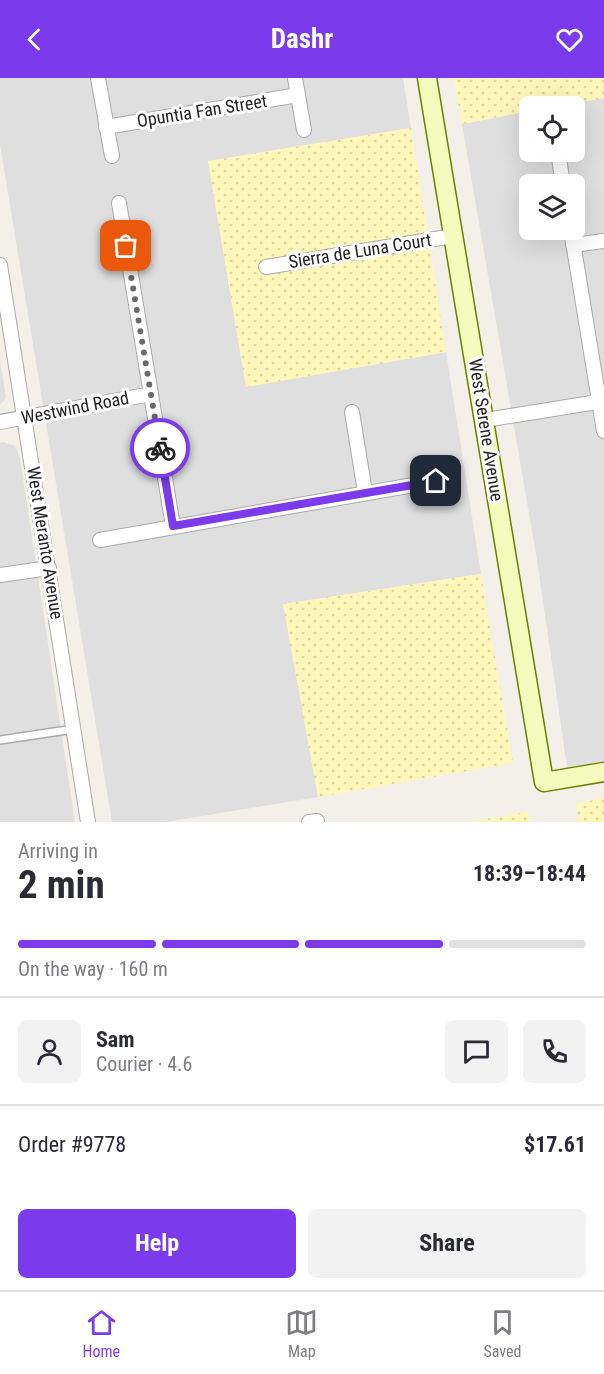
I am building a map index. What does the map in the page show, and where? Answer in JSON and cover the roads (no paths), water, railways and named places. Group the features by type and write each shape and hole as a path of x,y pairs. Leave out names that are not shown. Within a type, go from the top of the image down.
{"street":[{"path":"98,78 111,156"},
{"path":"295,78 304,130"},
{"name":"West Serene Avenue","path":"427,78 544,782 604,772"},
{"name":"Opuntia Fan Street","path":"106,127 298,95"},
{"path":"119,203 173,526"},
{"name":"Sierra de Luna Court","path":"266,267 453,236"},
{"path":"572,240 602,401 604,431"},
{"path":"573,246 604,240"},
{"name":"West Meranto Avenue","path":"0,265 26,418 88,822"},
{"name":"Westwind Road","path":"0,422 151,394"},
{"path":"485,420 602,401"},
{"path":"352,412 365,492"},
{"path":"100,540 436,481"},
{"path":"0,575 49,568"}],"lane":[{"path":"0,740 74,729"}]}
